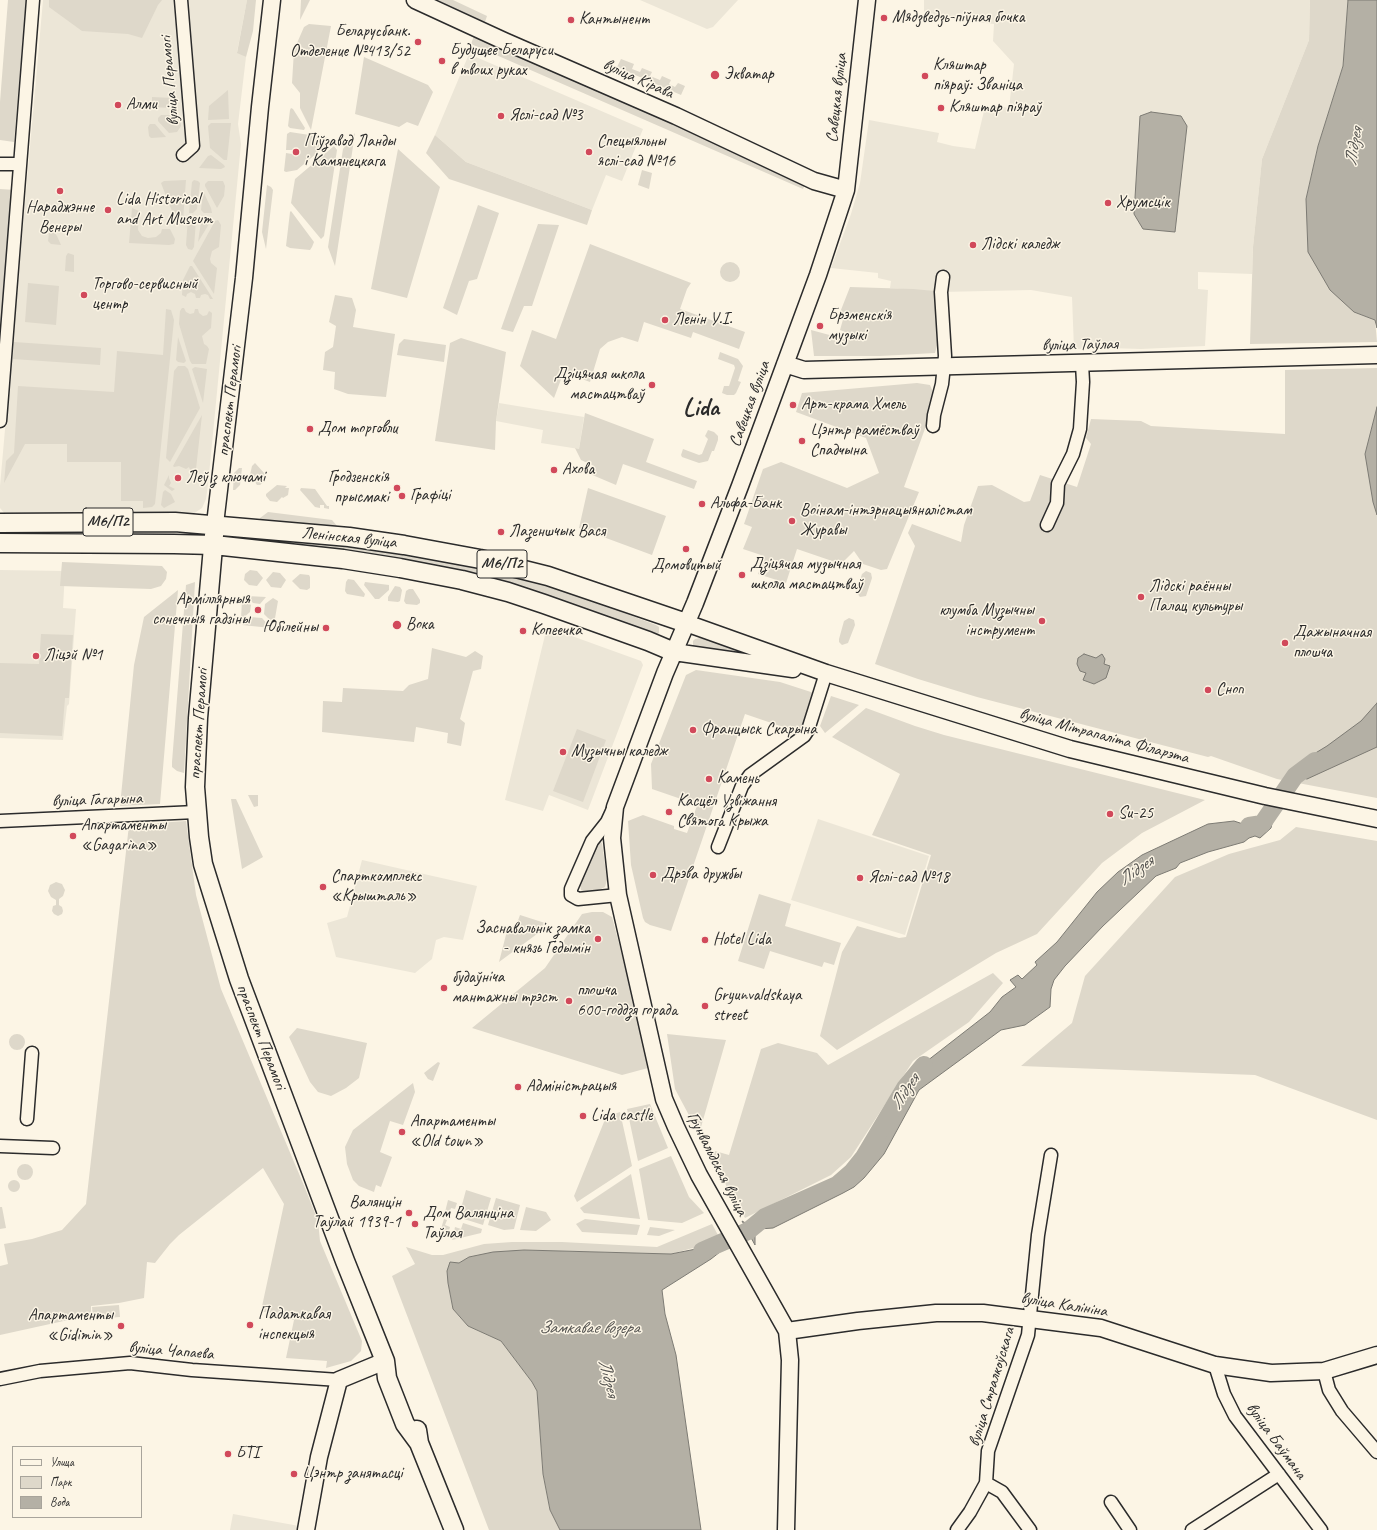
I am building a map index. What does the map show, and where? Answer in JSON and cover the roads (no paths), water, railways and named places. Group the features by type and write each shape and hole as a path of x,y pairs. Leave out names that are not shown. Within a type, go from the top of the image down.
{"main road":[{"name":"праспект Перамогі","path":"262,0 260,14 265,56"},
{"name":"праспект Перамогі","path":"272,0 265,56 244,278 215,524 198,718 195,787 196,812 207,878 238,979 385,1362 397,1376 403,1390 415,1421 419,1443 454,1530"},
{"name":"вуліца Кірава","path":"415,0 504,41 676,116 814,181 846,190"},
{"name":"Савецкая вуліца","path":"615,807 674,652 740,486 818,275 846,190 867,0"},
{"name":"вуліца Таўлая","path":"785,364 804,370 1082,364 1377,355"},
{"name":"Ленінская вуліца","path":"0,523 175,522 215,524 404,544 480,559 548,576 686,623"},
{"name":"Ленінская вуліца","path":"0,543 214,545 343,559 400,568 462,580 544,604 648,641 674,652"},
{"name":"вуліца Мітрапаліта Філарэта","path":"686,623 826,673 1070,749 1265,796 1377,818"},
{"name":"вуліца Мітрапаліта Філарэта","path":"674,652 826,673"},
{"name":"Грунвальдская вуліца","path":"615,807 612,838 618,895 664,1099 699,1175 787,1331 790,1360 786,1530"},
{"name":"вуліца Калініна","path":"787,1331 858,1321 936,1313 983,1313 1101,1328 1216,1365 1271,1374 1324,1371 1377,1355"},
{"path":"306,1530 319,1457 340,1380 385,1362"}],"street":[{"path":"0,421 33,0"},
{"name":"вуліца Перамогі","path":"181,0 193,146 183,155"},
{"path":"0,164 20,164"},
{"path":"933,426 934,415 942,384 945,356 941,292 943,277"},
{"path":"1047,525 1057,503 1058,484 1073,454 1080,429 1083,382 1082,364"},
{"path":"718,847 742,786 750,775 804,736 808,730 826,673"},
{"path":"615,807 607,822 592,840 571,889 571,895 578,899 618,895"},
{"name":"вуліца Гагарына","path":"0,821 196,812"},
{"path":"27,1119 32,1053"},
{"path":"0,1146 53,1148"},
{"name":"вуліца Стралкоўскага","path":"957,1530 970,1512 986,1483 988,1452 1028,1335 1038,1235 1051,1155"},
{"name":"вуліца Чапаева","path":"0,1379 40,1371 130,1363 192,1370 340,1380"},
{"name":"вуліца Баўмана","path":"1216,1365 1224,1394 1235,1416 1321,1530"},
{"path":"1324,1371 1329,1390 1342,1411 1377,1452"},
{"path":"1192,1530 1279,1474"},
{"path":"986,1483 1002,1492 1030,1530"},
{"path":"1111,1502 1130,1530"}],"water":[{"path":"1348,0 1377,0 1377,328 1375,320 1354,312 1330,290 1308,252 1306,199 1318,146 1343,66"},
{"path":"1151,112 1181,116 1187,126 1175,232 1143,229 1134,214 1140,116"},
{"path":"1377,407 1377,515 1373,502 1365,454"},
{"path":"1084,654 1096,658 1102,654 1105,659 1104,664 1110,666 1106,678 1094,684 1083,680 1086,673 1080,671 1077,664 1078,658"},
{"path":"1377,703 1377,747 1307,779 1287,774 1304,760 1327,746 1361,721"},
{"path":"1261,813 1275,816 1271,828 1260,838 1255,836 1244,842 1208,852 1180,863 1176,868 1156,876 1103,926 1065,966 1054,980 1051,989 1050,1007 1025,1025 1001,1030 919,1090 884,1154 864,1178 854,1187 773,1228 759,1229 755,1234 755,1245 742,1221 751,1226 843,1181 865,1158 918,1068 990,1012 1002,997 1016,987 1010,980 1018,975 1022,979 1037,965 1035,962 1057,942 1097,892 1118,872 1142,855 1208,824 1234,821 1243,824 1250,822 1254,818 1259,818"},
{"name":"Замкавае возера","path":"725,1241 725,1248 711,1259 662,1290 665,1314 676,1355 701,1530 560,1530 550,1510 543,1474 537,1391 532,1382 501,1341 468,1326 453,1309 447,1271 450,1262 459,1263 469,1257 493,1252 524,1250 671,1254 701,1248"}],"waterway":[{"name":"Лідзея","path":"1249,826 1262,824 1295,776 1315,761"},
{"name":"Лідзея","path":"702,1251 748,1231 765,1217 837,1185 852,1172 864,1157 905,1088 924,1065"}],"place":[{"name":"Мядзведзь-піўная бочка","path":"884,18"},
{"name":"Кантынент","path":"571,20"},
{"name":"Беларусбанк. Отделение №413/52","path":"418,42"},
{"name":"Будущее Беларуси в твоих руках","path":"442,61"},
{"name":"Экватар","path":"715,75"},
{"name":"Кляштар піяраў: Званіца","path":"925,76"},
{"name":"Алми","path":"118,105"},
{"name":"Кляштар піяраў","path":"941,108"},
{"name":"Яслі-сад №3","path":"501,116"},
{"name":"Піўзавод Ланды і Камянецкага","path":"296,152"},
{"name":"Спецыяльны яслі-сад №16","path":"589,152"},
{"name":"Нараджэнне Венеры","path":"60,191"},
{"name":"Хрумсцік","path":"1108,203"},
{"name":"Lida Historical and Art Museum","path":"108,210"},
{"name":"Лідскі каледж","path":"973,245"},
{"name":"Торгово-сервисный центр","path":"84,295"},
{"name":"Ленін У.І.","path":"665,320"},
{"name":"Брэменскія музыкі","path":"820,326"},
{"name":"Дзіцячая школа мастацтваў","path":"652,385"},
{"name":"Арт-крама Хмель","path":"793,405"},
{"name":"Дом торговли","path":"310,429"},
{"name":"Цэнтр рамёстваў Спадчына","path":"802,441"},
{"name":"Ахова","path":"554,470"},
{"name":"Леў з ключамі","path":"178,478"},
{"name":"Гродзенскія прысмакі","path":"397,488"},
{"name":"Графіці","path":"402,496"},
{"name":"Альфа-Банк","path":"702,504"},
{"name":"Воінам-інтэрнацыяналістам Журавы","path":"792,521"},
{"name":"Лазеншчык Вася","path":"501,532"},
{"name":"Домовитый","path":"686,549"},
{"name":"Дзіцячая музычная школа мастацтваў","path":"742,575"},
{"name":"Лідскі раённы Палац культуры","path":"1141,597"},
{"name":"Арміллярныя сонечныя гадзіны","path":"258,610"},
{"name":"клумба Музычны інструмент","path":"1042,621"},
{"name":"Вока","path":"397,625"},
{"name":"Юбілейны","path":"326,628"},
{"name":"Копеечка","path":"523,631"},
{"name":"Дажыначная плошча","path":"1285,643"},
{"name":"Ліцэй №1","path":"36,656"},
{"name":"Сноп","path":"1208,690"},
{"name":"Францыск Скарына","path":"693,730"},
{"name":"Музычны каледж","path":"563,752"},
{"name":"Камень","path":"709,779"},
{"name":"Касцёл Узвіжання Святога Крыжа","path":"669,812"},
{"name":"Su-25","path":"1110,814"},
{"name":"Апартаменты «Gagarina»","path":"73,836"},
{"name":"Дрэва дружбы","path":"653,875"},
{"name":"Яслі-сад №18","path":"860,878"},
{"name":"Спарткомплекс «Крышталь»","path":"323,887"},
{"name":"Заснавальнік замка - князь Гедымін","path":"598,939"},
{"name":"Hotel Lida","path":"705,940"},
{"name":"будаўніча мантажны трэст","path":"444,988"},
{"name":"плошча 600-годдзя горада","path":"569,1001"},
{"name":"Gryunvaldskaya street","path":"705,1006"},
{"name":"Адміністрацыя","path":"518,1087"},
{"name":"Lida castle","path":"583,1116"},
{"name":"Апартаменты «Old town»","path":"402,1132"},
{"name":"Валянцін Таўлай 1939-1","path":"409,1213"},
{"name":"Дом Валянціна Таўлая","path":"415,1224"},
{"name":"Падаткавая інспекцыя","path":"250,1325"},
{"name":"Апартаменты «Gidimin»","path":"121,1326"},
{"name":"БТІ","path":"228,1454"},
{"name":"Цэнтр занятасці","path":"294,1474"}],"district":[{"name":"Lida","path":"701,408"}]}
